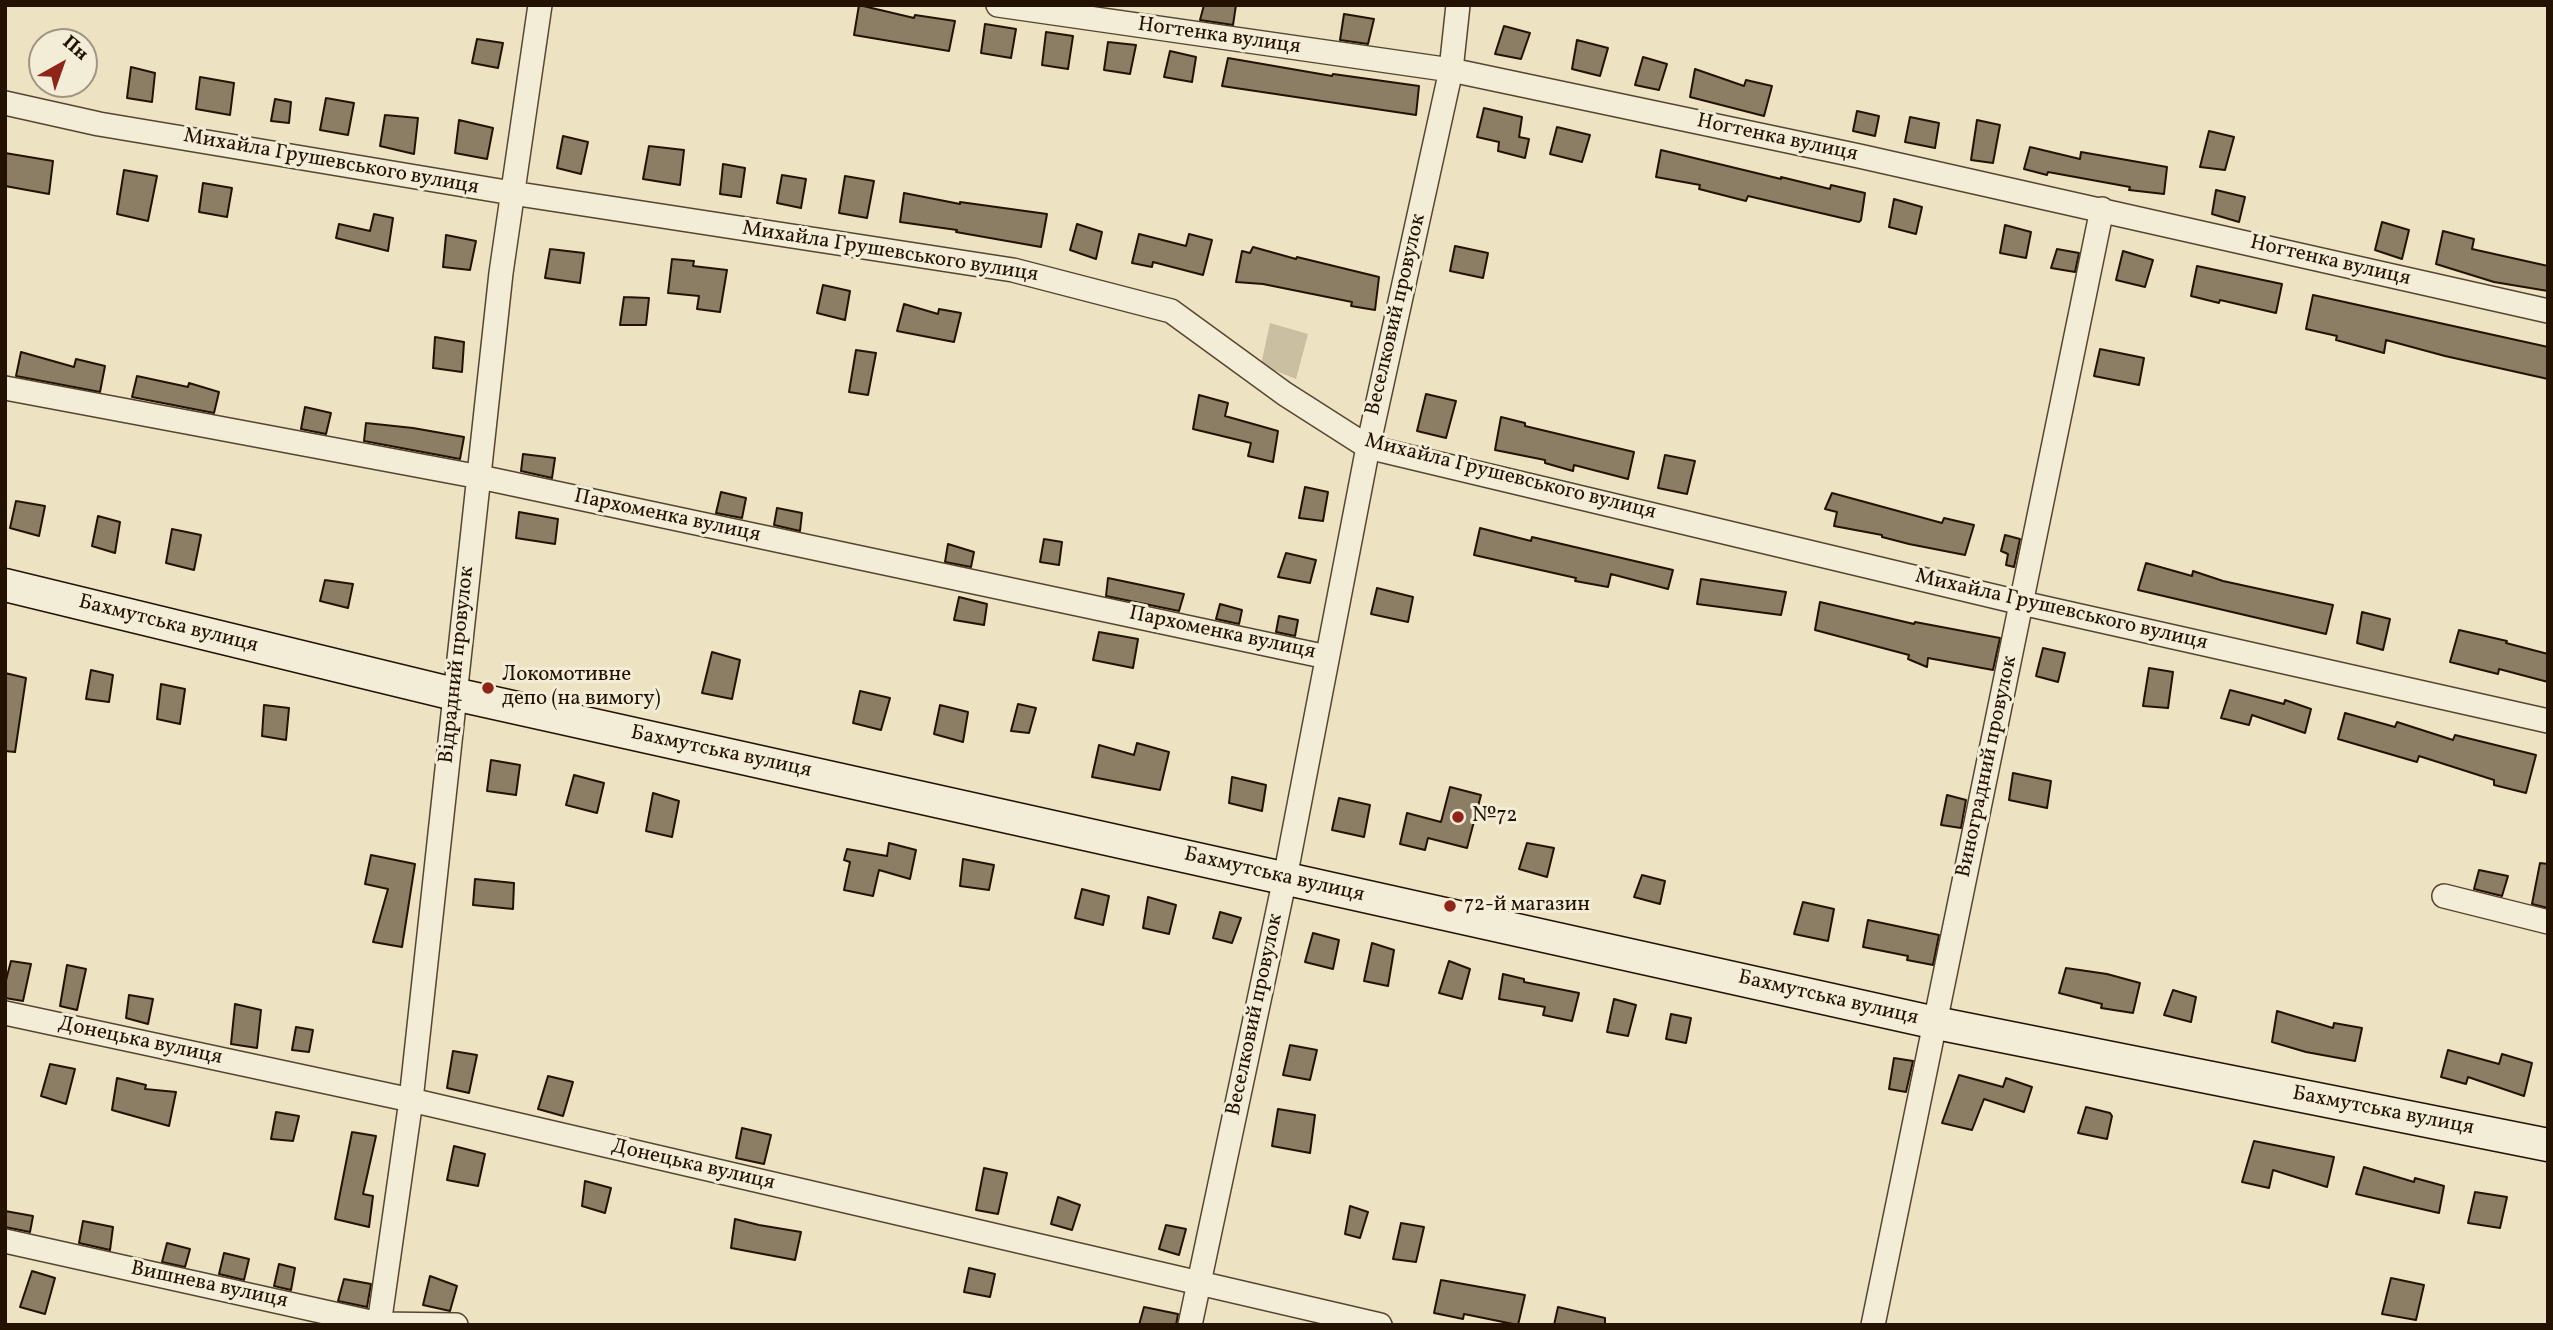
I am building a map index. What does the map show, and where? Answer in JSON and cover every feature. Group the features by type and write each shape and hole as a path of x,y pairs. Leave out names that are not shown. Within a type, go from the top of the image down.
{"street":[{"name":"Відрадний провулок","path":"379,1324 411,1100 501,273 540,5"},
{"name":"Ногтенка вулиця","path":"998,5 1451,70 2102,209 2548,311"},
{"name":"Веселковий провулок","path":"1190,1325 1285,878 1368,447 1451,70 1458,5"},
{"name":"Михайла Грушевського вулиця","path":"5,103 99,124 512,193 1013,270 1171,311 1285,394 1368,447 2022,603 2548,721"},
{"name":"Виноградний провулок","path":"1873,1325 2102,209"},
{"name":"Пархоменка вулиця","path":"5,388 480,477 1327,657"},
{"name":"Бахмутська вулиця","path":"5,585 454,694 1936,1023 2548,1145"},
{"path":"2444,896 2548,922"},
{"name":"Донецька вулиця","path":"5,1013 411,1100 1380,1325"},
{"name":"Вишнева вулиця","path":"5,1241 379,1324 457,1325"}],"shaded area":[{"path":"1270,323 1308,334 1296,379 1261,365"}],"building":[{"path":"859,5 914,18 915,15 955,21 949,51 854,35"},
{"path":"1204,5 1236,5 1233,25 1200,20"},
{"path":"1344,14 1374,19 1368,44 1340,40"},
{"path":"985,24 1016,29 1011,58 981,53"},
{"path":"1504,26 1530,33 1521,59 1495,54"},
{"path":"1046,32 1073,36 1068,69 1042,65"},
{"path":"477,39 503,43 498,68 472,63"},
{"path":"1577,40 1608,48 1600,76 1572,69"},
{"path":"1108,42 1136,45 1130,74 1104,70"},
{"path":"1170,51 1196,57 1192,82 1164,77"},
{"path":"1643,57 1667,64 1659,90 1635,85"},
{"path":"1228,58 1332,76 1333,74 1419,86 1416,115 1222,86"},
{"path":"131,67 155,73 152,102 127,98"},
{"path":"1695,69 1744,86 1746,80 1772,86 1764,116 1690,97"},
{"path":"200,77 234,83 230,115 196,109"},
{"path":"326,98 354,103 348,135 320,130"},
{"path":"275,99 291,102 289,123 271,121"},
{"path":"1484,108 1522,117 1519,137 1529,139 1525,158 1498,151 1499,142 1477,137"},
{"path":"1857,111 1879,116 1875,136 1853,131"},
{"path":"385,115 418,118 414,154 380,146"},
{"path":"1910,117 1939,123 1935,148 1905,142"},
{"path":"459,120 493,128 487,159 455,153"},
{"path":"1977,120 2000,125 1993,163 1971,160"},
{"path":"1557,127 1590,135 1582,162 1550,154"},
{"path":"2209,131 2234,137 2225,170 2200,167"},
{"path":"563,136 588,142 581,174 557,168"},
{"path":"649,146 684,150 680,185 643,179"},
{"path":"2030,147 2080,159 2081,152 2167,167 2164,194 2129,190 2130,187 2024,169"},
{"path":"1661,150 1781,179 1830,189 1831,185 1865,193 1861,220 1859,222 1748,196 1746,201 1699,189 1700,185 1656,177"},
{"path":"5,153 53,161 49,194 5,186"},
{"path":"723,164 745,168 741,197 720,194"},
{"path":"124,170 157,176 148,221 117,214"},
{"path":"782,175 806,179 801,208 777,203"},
{"path":"845,176 874,181 867,218 839,213"},
{"path":"203,183 232,188 227,217 199,212"},
{"path":"2216,190 2245,197 2239,222 2212,214"},
{"path":"904,193 960,204 1047,214 1041,247 900,222"},
{"path":"1894,199 1922,207 1916,234 1889,227"},
{"path":"374,214 393,218 388,251 336,238 339,224 370,231"},
{"path":"2382,222 2409,230 2402,259 2375,250"},
{"path":"1077,224 1102,232 1096,259 1070,250"},
{"path":"2005,225 2031,232 2026,258 2000,253"},
{"path":"2443,231 2474,239 2472,249 2548,266 2548,291 2494,282 2436,264"},
{"path":"1139,234 1186,246 1189,234 1212,240 1203,275 1153,262 1152,267 1132,263"},
{"path":"446,235 476,241 470,270 443,267"},
{"path":"1455,246 1488,253 1483,278 1450,271"},
{"path":"1253,247 1379,277 1375,310 1351,306 1352,302 1263,284 1236,282 1242,251 1250,253"},
{"path":"550,249 584,253 580,283 545,278"},
{"path":"2057,249 2079,253 2075,272 2051,268"},
{"path":"2123,251 2153,260 2145,287 2116,280"},
{"path":"672,259 694,261 693,266 727,270 720,312 697,309 699,296 668,293"},
{"path":"2197,266 2282,284 2276,313 2191,296"},
{"path":"823,285 850,291 845,320 817,313"},
{"path":"2313,295 2548,347 2548,379 2386,340 2384,353 2336,340 2337,336 2306,329"},
{"path":"624,297 649,298 646,325 620,325"},
{"path":"904,304 938,314 939,309 961,313 954,342 897,331"},
{"path":"435,337 464,342 462,372 433,368"},
{"path":"2100,349 2144,358 2139,385 2094,376"},
{"path":"856,350 876,353 868,395 849,392"},
{"path":"21,352 74,367 76,359 105,366 100,392 16,376"},
{"path":"137,376 188,387 189,383 219,392 214,413 132,397"},
{"path":"1426,394 1456,401 1446,438 1417,431"},
{"path":"1199,395 1228,403 1225,416 1278,431 1273,462 1248,456 1251,443 1193,429"},
{"path":"305,407 331,413 326,434 301,429"},
{"path":"1501,417 1525,423 1525,426 1634,452 1628,479 1574,465 1573,471 1545,463 1545,460 1495,450"},
{"path":"366,423 464,437 460,459 364,441"},
{"path":"523,454 555,458 552,478 521,471"},
{"path":"1665,455 1695,461 1687,494 1658,488"},
{"path":"1305,487 1328,492 1323,521 1299,518"},
{"path":"721,492 746,498 742,518 716,513"},
{"path":"1832,493 1942,523 1944,518 1974,525 1965,555 1834,526 1837,512 1825,509"},
{"path":"16,501 45,506 39,536 10,528"},
{"path":"777,508 802,513 800,531 774,525"},
{"path":"519,512 558,519 555,544 516,538"},
{"path":"98,516 120,522 115,553 92,546"},
{"path":"1480,528 1531,541 1532,537 1673,570 1668,589 1611,574 1608,587 1474,555"},
{"path":"172,529 201,535 194,570 166,563"},
{"path":"2005,535 2020,539 2014,567 2006,565 2008,554 2001,551"},
{"path":"1044,539 1062,542 1059,565 1040,562"},
{"path":"948,544 974,552 971,567 945,562"},
{"path":"1286,553 1316,560 1310,583 1278,577"},
{"path":"2146,563 2192,576 2193,571 2223,581 2333,605 2326,634 2138,590"},
{"path":"1108,578 1184,594 1179,611 1106,596"},
{"path":"1701,579 1786,592 1781,615 1697,604"},
{"path":"325,580 353,584 348,608 320,601"},
{"path":"1377,588 1413,597 1408,622 1371,614"},
{"path":"959,597 987,604 984,625 954,620"},
{"path":"1820,602 1914,624 1915,622 2000,638 1993,670 1928,658 1927,667 1908,659 1909,655 1815,630"},
{"path":"1220,604 1242,610 1239,624 1216,619"},
{"path":"2362,612 2390,619 2383,650 2357,643"},
{"path":"1279,616 1298,620 1295,636 1276,632"},
{"path":"2459,630 2548,654 2548,682 2499,669 2498,674 2450,662"},
{"path":"1099,632 1138,639 1133,668 1093,660"},
{"path":"2043,648 2065,653 2058,682 2036,676"},
{"path":"712,652 740,660 732,699 702,693"},
{"path":"2149,668 2173,672 2168,708 2143,706"},
{"path":"91,670 113,675 109,702 86,699"},
{"path":"5,673 26,678 15,752 5,751"},
{"path":"161,684 185,689 180,724 157,719"},
{"path":"2230,690 2284,704 2285,700 2311,709 2305,733 2252,715 2249,725 2221,718"},
{"path":"860,691 890,698 881,730 853,723"},
{"path":"1018,704 1036,708 1029,733 1011,731"},
{"path":"264,705 289,708 286,740 262,736"},
{"path":"940,705 968,712 963,742 934,734"},
{"path":"2345,713 2395,727 2397,722 2453,740 2455,735 2536,755 2526,793 2494,785 2494,780 2419,756 2417,762 2338,739"},
{"path":"1137,743 1169,752 1160,790 1092,777 1099,745 1134,755"},
{"path":"491,760 520,765 516,795 487,791"},
{"path":"2013,773 2051,781 2047,808 2009,800"},
{"path":"574,775 604,783 597,813 566,805"},
{"path":"1232,777 1266,785 1262,811 1229,803"},
{"name":"№72","path":"1450,787 1481,795 1467,848 1428,838 1425,850 1400,844 1407,813 1441,822"},
{"path":"653,793 679,801 672,837 646,831"},
{"path":"1947,795 1966,800 1961,828 1941,825"},
{"path":"1339,798 1370,805 1364,837 1332,830"},
{"path":"889,843 916,850 910,879 879,870 873,896 844,890 850,862 844,860 847,849 887,856"},
{"path":"1527,843 1554,848 1547,877 1519,869"},
{"path":"371,855 415,864 402,947 373,942 388,889 365,884"},
{"path":"963,859 994,865 989,890 960,886"},
{"path":"2540,863 2548,864 2548,908 2532,904"},
{"path":"2479,870 2508,876 2502,896 2474,889"},
{"path":"1642,875 1665,881 1660,904 1634,897"},
{"path":"475,879 514,883 513,909 473,905"},
{"path":"1082,889 1109,896 1103,925 1075,918"},
{"path":"1148,897 1176,905 1169,934 1143,928"},
{"path":"1803,902 1834,909 1828,941 1794,934"},
{"path":"1220,912 1241,918 1232,943 1213,938"},
{"path":"1868,920 1939,935 1933,965 1907,960 1908,956 1863,947"},
{"path":"1313,933 1339,940 1333,969 1305,962"},
{"path":"1372,943 1394,950 1388,986 1364,981"},
{"path":"11,961 31,964 23,1001 5,998 5,984"},
{"path":"1449,961 1470,969 1462,999 1439,993"},
{"path":"67,965 86,969 77,1010 60,1006"},
{"path":"2066,968 2107,974 2140,983 2133,1013 2101,1008 2102,1004 2059,993"},
{"path":"1503,974 1524,979 1524,982 1579,993 1572,1021 1543,1015 1545,1007 1499,999"},
{"path":"2173,990 2196,997 2191,1022 2164,1015"},
{"path":"129,995 153,999 148,1024 126,1018"},
{"path":"1614,999 1636,1005 1628,1036 1607,1032"},
{"path":"235,1004 261,1010 257,1048 231,1044"},
{"path":"2277,1011 2333,1028 2334,1023 2362,1028 2355,1061 2306,1052 2272,1042"},
{"path":"1671,1014 1691,1018 1686,1043 1666,1039"},
{"path":"296,1027 313,1030 309,1052 292,1050"},
{"path":"1290,1045 1317,1050 1310,1080 1283,1075"},
{"path":"2448,1050 2499,1064 2502,1054 2532,1063 2524,1096 2468,1077 2466,1084 2441,1077"},
{"path":"453,1051 477,1055 469,1093 447,1088"},
{"path":"1894,1058 1913,1061 1906,1092 1889,1089"},
{"path":"50,1064 75,1069 66,1104 41,1096"},
{"path":"1959,1075 2003,1087 2006,1078 2032,1087 2024,1112 1984,1099 1972,1130 1942,1123"},
{"path":"548,1076 573,1082 563,1116 538,1109"},
{"path":"117,1078 146,1085 145,1089 176,1092 169,1126 112,1110"},
{"path":"2086,1107 2110,1113 2112,1116 2107,1139 2078,1133"},
{"path":"1278,1109 1315,1115 1310,1153 1272,1146"},
{"path":"276,1112 299,1116 293,1141 271,1139"},
{"path":"742,1128 771,1135 764,1164 736,1158"},
{"path":"352,1132 376,1136 363,1194 373,1196 369,1227 335,1219"},
{"path":"2254,1141 2334,1157 2327,1187 2273,1170 2269,1188 2242,1182"},
{"path":"454,1146 485,1154 478,1186 447,1180"},
{"path":"2364,1167 2414,1182 2415,1178 2444,1186 2439,1213 2356,1194"},
{"path":"984,1168 1007,1173 998,1214 976,1210"},
{"path":"585,1181 611,1188 605,1213 582,1206"},
{"path":"2475,1192 2507,1197 2500,1228 2468,1223"},
{"path":"1058,1197 1080,1205 1072,1230 1051,1224"},
{"path":"1350,1206 1368,1212 1360,1238 1345,1234"},
{"path":"5,1211 33,1216 30,1232 5,1227"},
{"path":"735,1219 801,1232 795,1260 731,1248"},
{"path":"83,1221 113,1227 110,1250 79,1243"},
{"path":"1401,1223 1424,1227 1416,1262 1393,1259"},
{"path":"1166,1225 1186,1229 1179,1255 1159,1249"},
{"path":"167,1243 190,1249 185,1267 162,1262"},
{"path":"224,1253 249,1259 244,1280 219,1274"},
{"path":"279,1264 295,1268 291,1290 274,1286"},
{"path":"969,1268 995,1274 990,1297 964,1292"},
{"path":"32,1271 55,1278 45,1314 20,1307"},
{"path":"430,1276 457,1286 450,1311 423,1305"},
{"path":"2391,1278 2424,1285 2416,1320 2382,1314"},
{"path":"344,1279 371,1284 367,1307 338,1301"},
{"path":"1441,1280 1525,1295 1518,1325 1464,1314 1463,1319 1434,1313"},
{"path":"1144,1307 1178,1314 1176,1325 1139,1325"},
{"path":"1558,1307 1605,1318 1605,1325 1554,1325"}],"place":[{"name":"Локомотивне депо (на вимогу)","path":"488,688"},
{"name":"№72","path":"1458,817"},
{"name":"72-й магазин","path":"1450,906"}]}
